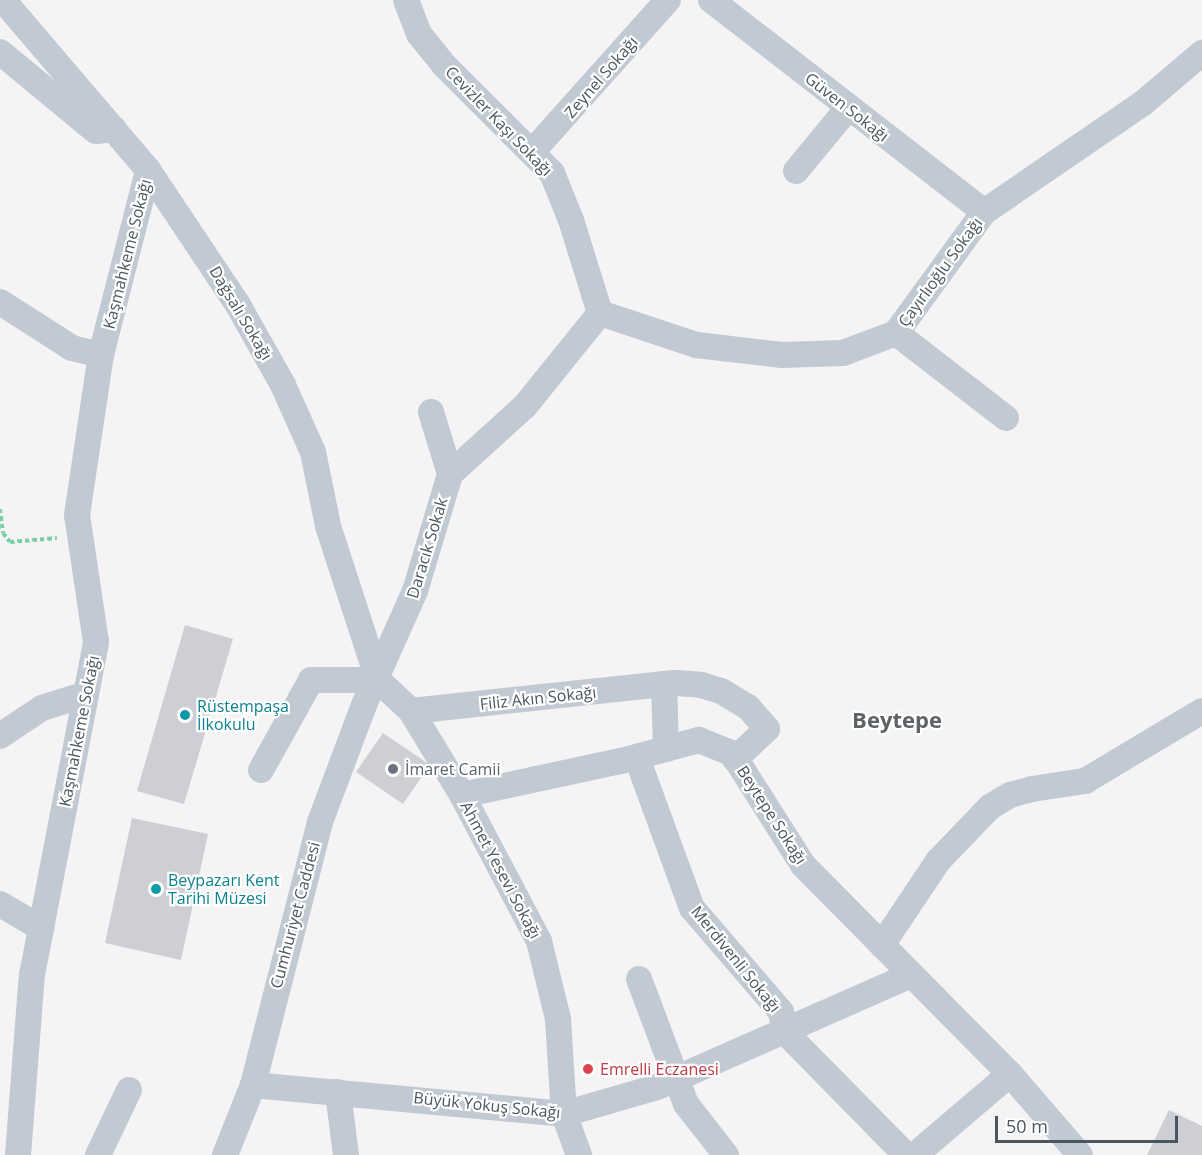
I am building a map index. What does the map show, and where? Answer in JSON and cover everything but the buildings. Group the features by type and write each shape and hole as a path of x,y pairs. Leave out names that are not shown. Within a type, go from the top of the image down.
{"street":[{"name":"Dağsalı Sokağı","path":"3,0 148,170 238,305 283,385 309,442 328,526 378,680"},
{"name":"Cevizler Kaşı Sokağı","path":"406,0 419,34 444,65 552,173 567,210 600,313"},
{"name":"Zeynel Sokağı","path":"532,152 668,0"},
{"name":"Güven Sokağı","path":"711,0 984,212"},
{"path":"0,52 96,131 114,129"},
{"name":"Çayırlıoğlu Sokağı","path":"600,313 696,345 782,355 843,353 896,333 984,212 1142,105 1202,53"},
{"path":"796,171 848,108"},
{"name":"Kaşmahkeme Sokağı","path":"18,1155 32,975 96,642 77,515 101,355 148,170"},
{"path":"0,302 72,348 101,355"},
{"path":"431,412 450,474 525,406 600,313"},
{"path":"896,333 1006,418"},
{"name":"Daracık Sokak","path":"378,680 415,591 450,474"},
{"path":"261,770 311,680 378,680"},
{"name":"Ahmet Yesevi Sokağı","path":"378,680 411,711 462,795 539,941 558,1019 564,1114 579,1155"},
{"name":"Cumhuriyet Caddesi","path":"225,1155 253,1085 320,822 364,705 378,680"},
{"path":"664,684 666,749"},
{"name":"Filiz Akın Sokağı","path":"411,711 664,684 701,685 721,691 748,707 767,729 735,759"},
{"path":"0,736 42,708 86,694"},
{"path":"882,945 938,861 990,807 1010,795 1084,781 1202,711"},
{"name":"Beytepe Sokağı","path":"462,795 637,758 699,740 717,745 735,759 803,865 1010,1074 1070,1151"},
{"name":"Merdivenli Sokağı","path":"637,758 692,908 781,1012 784,1032 906,1155"},
{"path":"0,904 40,928"},
{"name":"Büyük Yokuş Sokağı","path":"253,1085 564,1114 678,1078 911,975"},
{"path":"639,979 686,1104 726,1155"},
{"path":"915,1155 1010,1074"},
{"path":"98,1155 129,1090"},
{"path":"338,1092 346,1155"},
{"path":"237,1126 244,1155"}],"path":[{"path":"0,509 3,533 10,542 80,536"}],"place":[{"name":"Rüstempaşa İlkokulu","path":"185,715"},
{"name":"İmaret Camii","path":"393,769"},
{"name":"Beypazarı Kent Tarihi Müzesi","path":"156,889"},
{"name":"Emrelli Eczanesi","path":"588,1069"}],"district":[{"name":"Beytepe","path":"897,720"}]}
